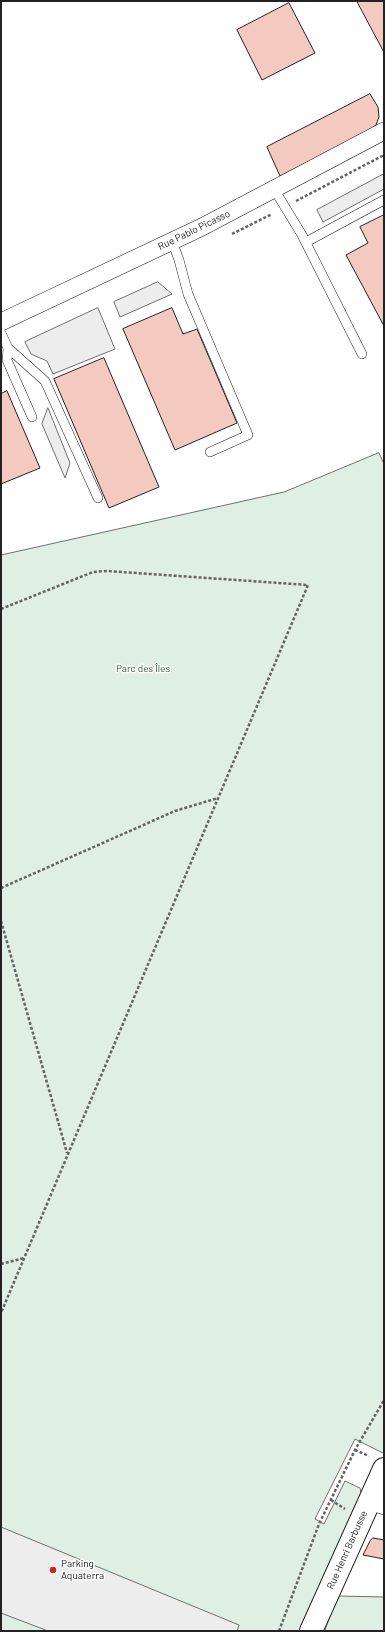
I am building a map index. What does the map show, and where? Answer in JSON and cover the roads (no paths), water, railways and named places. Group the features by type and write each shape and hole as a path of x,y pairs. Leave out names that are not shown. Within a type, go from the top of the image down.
{"street":[{"name":"Rue Pablo Picasso","path":"1,322 202,227 384,131"},
{"name":"Rue Henri Barbusse","path":"311,1631 377,1503 384,1469"}],"lane":[{"path":"274,189 306,242 362,354"},
{"path":"306,242 384,200"},
{"path":"172,241 179,260 188,294 248,435 210,452"},
{"path":"1,333 8,348 45,381 98,498"},
{"path":"8,348 7,360 32,417"}],"place":[{"name":"Parking Aquaterra","path":"53,1570"}],"park label":[{"name":"Parc des Îles","path":"143,669"}]}
